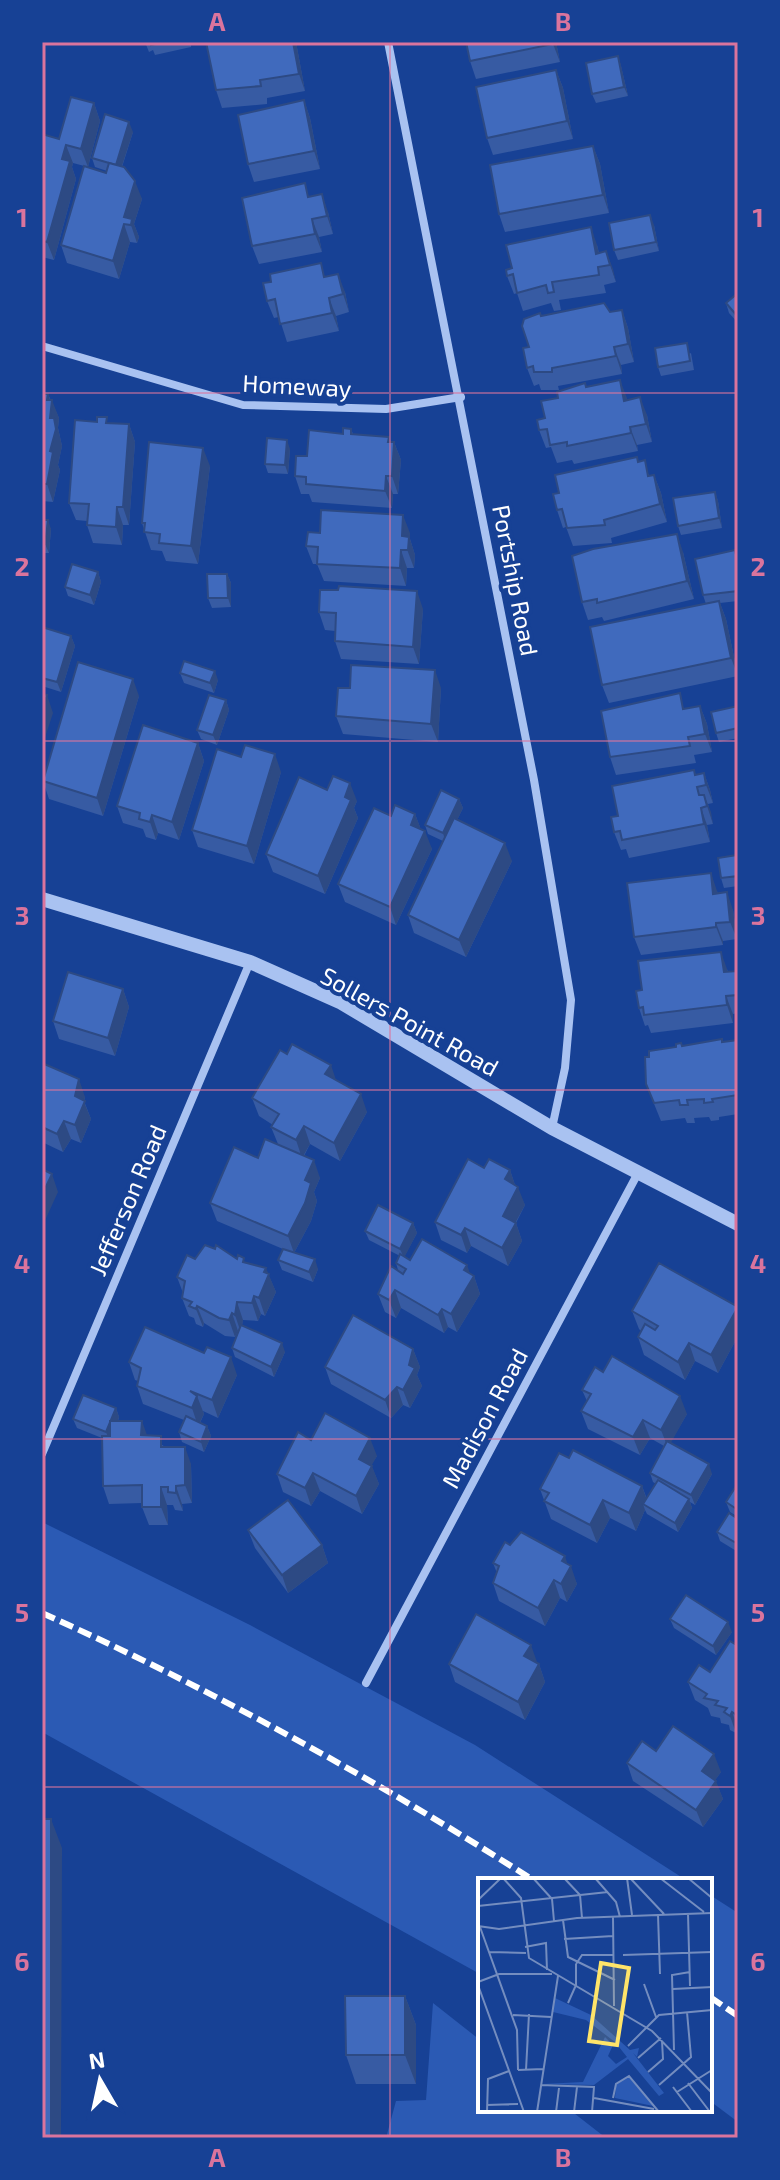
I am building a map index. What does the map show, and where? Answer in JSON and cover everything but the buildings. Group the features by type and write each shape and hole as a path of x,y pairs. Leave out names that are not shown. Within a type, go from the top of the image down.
{"street":[{"name":"Portship Road","path":"388,42 461,397 534,780 571,1000 565,1068 552,1128"},
{"name":"Homeway","path":"42,346 243,405 386,409 461,397"},
{"name":"Sollers Point Road","path":"42,899 250,962 340,1002 552,1128 738,1224"},
{"name":"Jefferson Road","path":"42,1454 250,962"},
{"name":"Madison Road","path":"366,1683 638,1173"}],"shaded area":[{"path":"42,1522 250,1625 475,1745 683,1878 478,1878 478,1973 42,1732"},
{"path":"712,1896 738,1913 738,2122 712,2102"},
{"path":"433,2003 478,2038 478,2112 573,2112 606,2138 386,2138 396,2101 426,2100"}],"railway":[{"path":"42,1613 168,1673 292,1738 414,1807 530,1878"},
{"path":"712,1998 738,2016"}]}
